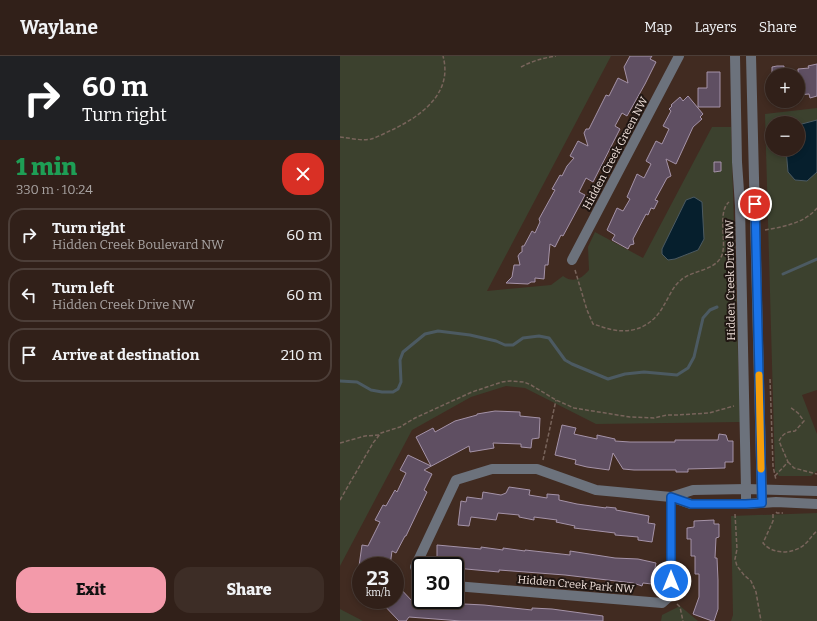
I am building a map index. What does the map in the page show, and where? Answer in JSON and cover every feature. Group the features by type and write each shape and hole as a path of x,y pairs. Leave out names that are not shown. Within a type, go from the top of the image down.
{"street":[{"name":"Hidden Creek Green NW","path":"572,260 679,56"},
{"name":"Hidden Creek Drive NW","path":"734,56 737,162 740,206 746,504"},
{"path":"751,56 762,503"},
{"path":"737,162 753,161"},
{"path":"420,557 456,480 492,469 538,469 596,490 671,497 691,504 746,504 776,502 817,504"},
{"path":"671,497 693,490 762,489 817,491"},
{"name":"Hidden Creek Park NW","path":"464,587 662,604 671,595 671,497"}],"path":[{"path":"340,137 358,140 371,139 408,122 423,112 434,99 442,85 445,72 443,56"},
{"path":"522,67 529,62 556,56"},
{"path":"572,260 587,310 593,324 619,331 644,327 656,318 680,280 717,262 722,253 724,211 729,202"},
{"path":"765,230 788,226 802,220 814,212 817,208"},
{"path":"340,443 365,436 379,435 400,427 415,418 472,392 502,382 510,381 524,382 556,400 574,408 638,418 654,418 667,414 677,415 709,413 736,406"},
{"path":"542,462 556,400"},
{"path":"790,407 798,413 804,421 795,431 788,431 782,434 779,441 788,462 794,468 817,474"},
{"path":"340,500 373,442 379,435"},
{"path":"775,476 788,462"},
{"path":"735,514 737,549 735,559 736,566 751,581 756,592 761,621"},
{"path":"773,514 773,520 763,543 766,547 773,550 781,552 798,550 806,544 817,531"},
{"path":"677,604 680,607 683,621"}],"green space":[{"path":"340,56 611,56 487,291 551,285 563,276 571,280 581,278 589,270 588,247 595,232 643,258 712,127 731,127 740,422 596,424 525,388 506,386 471,397 412,430 340,566"},
{"path":"817,108 817,390 802,395 817,434 817,471 811,476 779,476 775,471 766,156 805,156 805,116 765,116 765,114"},
{"path":"817,513 817,621 731,621 733,615 731,516"},
{"path":"680,606 698,621 661,621 662,615"},
{"path":"340,609 363,621 340,621"}],"water":[{"path":"817,120 817,172 807,181 795,180 788,172 787,156 805,156 805,123"},
{"path":"694,197 702,202 704,239 698,250 675,259 668,260 662,254 662,249 686,200"}],"building":[{"path":"630,56 652,56 650,59 656,62 627,116 622,113 615,126 620,129 593,182 586,178 579,192 585,195 563,236 561,235 555,247 550,244 548,265 545,265 544,279 535,278 535,282 528,284 506,283 512,277 514,265 520,265 518,256 522,252 522,246 524,246 532,231 535,233 540,222 539,219 555,190 552,189 560,175 562,176 567,166 574,158 570,156 578,141 588,146 584,133 586,129 589,129 606,95 609,96 618,78 628,83 624,67"},
{"path":"817,64 817,96 810,98 809,94 805,94 805,68 809,68 808,66"},
{"path":"784,66 784,68 772,68"},
{"path":"707,72 720,72 720,107 698,107 698,88 707,88"},
{"path":"688,96 703,114 700,117 702,119 693,127 676,164 666,159 671,176 667,178 655,200 658,201 654,209 651,208 648,215 646,214 633,239 634,244 630,245 628,249 612,240 615,235 607,230 617,208 623,211 630,199 627,197 637,174 644,178 651,164 646,161 656,141 662,144 669,129 663,126 671,111 669,109 672,106 671,105 680,97 683,101"},
{"path":"714,162 721,162 721,171 714,172"},
{"path":"495,411 520,412 520,416 540,418 539,438 532,439 531,448 521,447 521,444 493,443 494,448 470,452 469,446 424,470 432,474 424,490 427,492 406,536 396,553 392,551 391,557 360,557 362,545 368,546 380,522 375,520 383,505 386,506 395,490 397,492 406,473 400,470 408,455 431,466 416,437 433,428 435,432 455,421 477,414"},
{"path":"562,425 576,428 574,434 597,439 597,435 615,439 615,441 630,442 718,440 719,434 726,435 728,441 733,441 733,462 725,462 725,468 688,469 688,472 676,472 676,470 634,470 623,469 613,453 609,470 587,467 575,464 576,460 555,455"},
{"path":"509,487 530,490 529,495 547,498 547,494 559,495 559,500 577,504 616,508 616,510 649,516 648,523 655,524 652,542 638,540 638,537 615,535 615,533 574,528 575,526 556,522 557,520 534,517 534,520 519,517 519,515 498,513 496,520 471,517 469,526 458,525 461,501 466,502 467,497 482,499 483,492 501,495 506,493"},
{"path":"714,520 714,524 719,524 719,537 716,538 715,558 717,558 718,609 714,621 712,621 693,614 699,597 699,574 695,574 695,556 691,556 691,539 687,539 687,528 694,527 694,521"},
{"path":"437,545 481,549 481,547 503,550 503,548 570,555 570,551 615,558 638,559 656,563 652,584 643,583 642,586 633,583 565,575 464,569 464,557 437,557"},
{"path":"404,592 412,601 412,609 464,609 464,604 532,610 532,608 552,609 603,616 603,621 461,621 409,617 406,621 399,621 388,609 404,609"}],"waterway":[{"path":"783,274 817,259"},
{"path":"340,381 357,382 371,390 393,392 398,389 401,382 400,360 403,352 425,334 438,331 470,335 496,341 505,345 513,345 523,338 539,336 549,338 565,360 608,379 625,374 644,372 677,375 688,368 694,357 703,318 710,310 717,307"}],"slow traffic":[{"path":"759,375 761,469"}],"route":[{"path":"671,581 671,497 691,504 762,503 755,204"}]}
